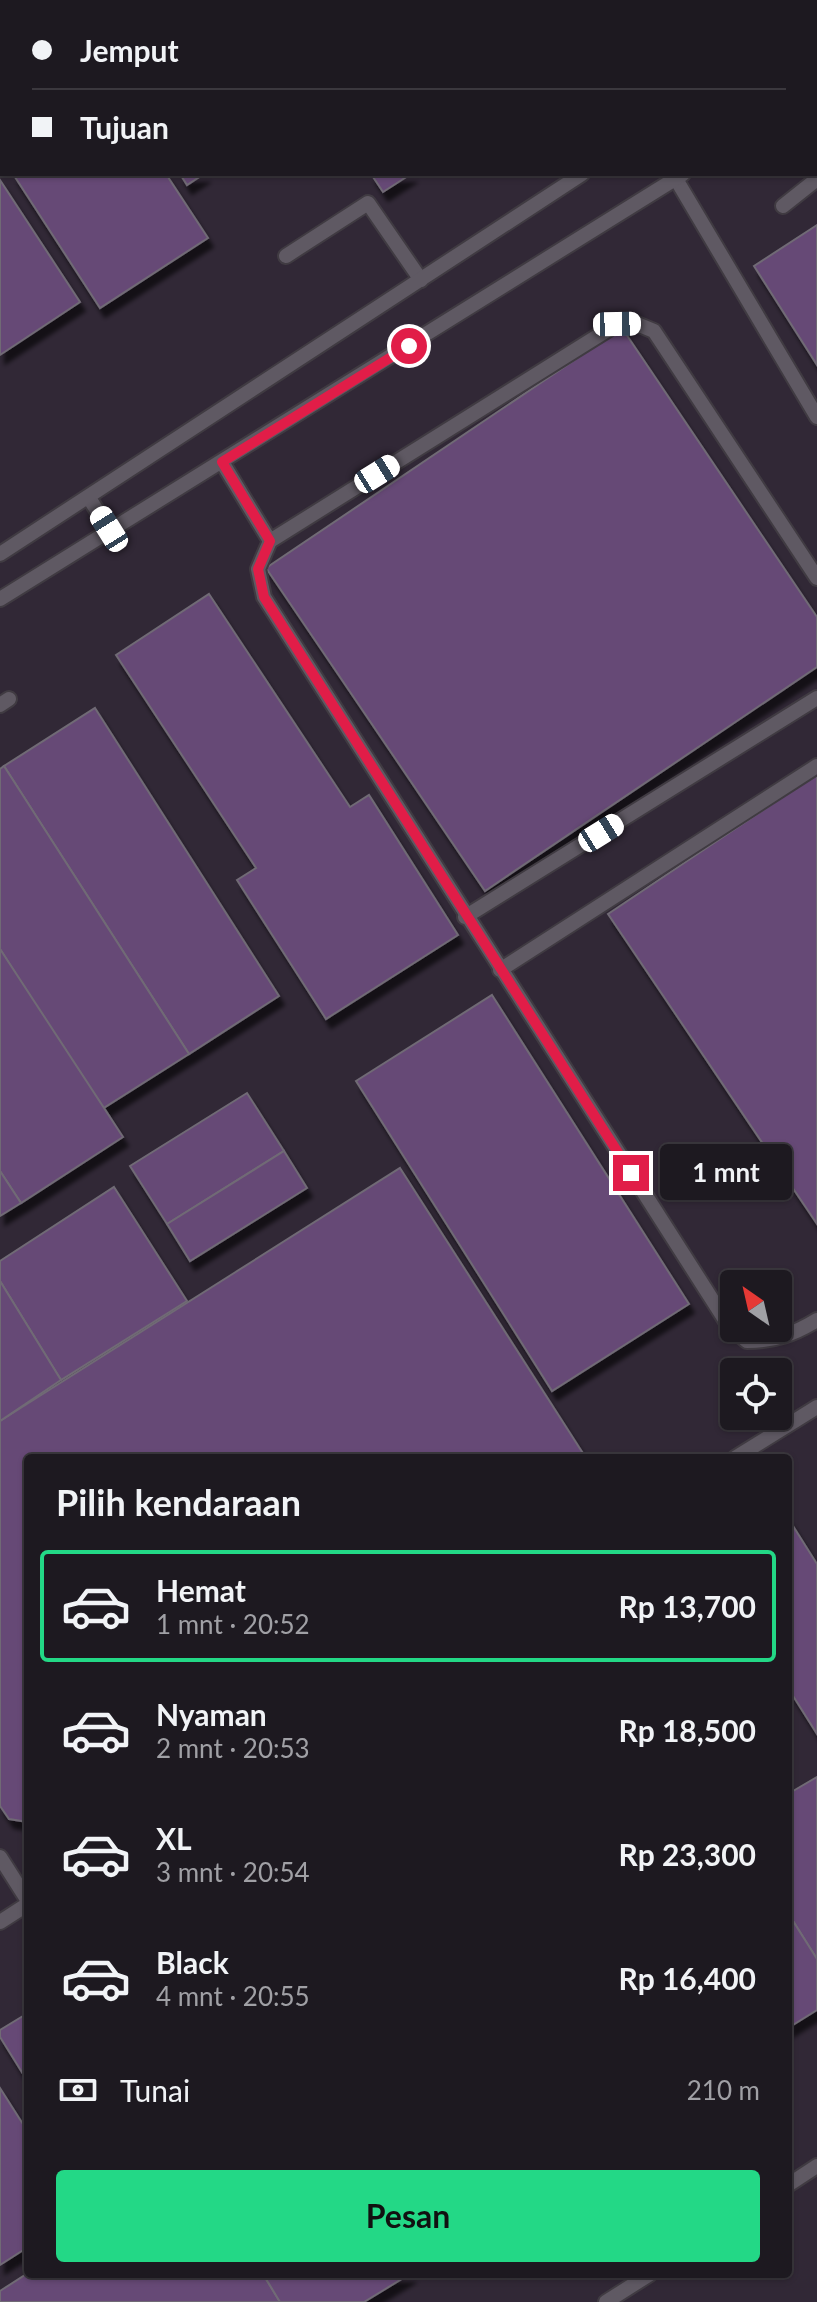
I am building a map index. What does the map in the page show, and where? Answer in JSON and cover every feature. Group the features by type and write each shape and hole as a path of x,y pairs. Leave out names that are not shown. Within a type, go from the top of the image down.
{"lane":[{"path":"0,554 579,176"},
{"path":"0,599 677,176 817,417"},
{"path":"783,206 817,179"},
{"path":"286,256 368,203 421,280"},
{"path":"817,578 654,331 637,324 617,324 270,541 258,569 264,597 465,917 729,1326 747,1341 770,1341 797,1333 817,1320"},
{"path":"222,462 270,541"},
{"path":"89,498 109,529"},
{"path":"465,917 817,698"},
{"path":"500,970 817,766"},
{"path":"741,1454 817,1407"},
{"path":"0,1857 24,1896"},
{"path":"0,1922 24,1905"},
{"path":"792,2182 817,2166"},
{"path":"606,2302 644,2278"}],"shaded area":[{"path":"0,176 817,176 817,2302 0,2302"}],"building":[{"path":"14,176 167,176 208,238 100,308"},
{"path":"181,176 201,176 187,185"},
{"path":"372,176 408,176 383,192"},
{"path":"0,180 80,302 0,355"},
{"path":"817,225 817,365 754,266"},
{"path":"622,328 817,617 817,667 485,891 266,568"},
{"path":"209,594 350,807 369,795 458,935 326,1019 237,880 256,868 116,655"},
{"path":"95,708 279,996 189,1054 4,766"},
{"path":"4,766 189,1054 102,1109 0,949 0,769"},
{"path":"817,774 817,1224 608,914"},
{"path":"0,949 123,1137 21,1203 0,1171"},
{"path":"492,995 689,1304 552,1391 356,1081"},
{"path":"247,1093 284,1151 167,1224 130,1166"},
{"path":"284,1151 307,1188 190,1261 167,1224"},
{"path":"400,1168 583,1454 24,1454 24,1821 9,1819 0,1806 0,1421"},
{"path":"0,1171 21,1203 0,1216"},
{"path":"114,1187 187,1301 61,1380 0,1281 0,1261"},
{"path":"0,1281 61,1380 0,1421"},
{"path":"792,1524 817,1564 817,1734 792,1694"},
{"path":"817,1777 817,1959 792,1919 792,1792"},
{"path":"792,1919 817,1959 817,2010 792,2026"},
{"path":"24,2015 24,2076 0,2037 0,2030"},
{"path":"0,2088 24,2126 24,2250 0,2265"},
{"path":"24,2276 24,2278 265,2278 280,2302 0,2302 0,2291"},
{"path":"265,2278 403,2278 364,2302 280,2302"}],"route":[{"path":"409,346 222,462 270,541 258,569 258,583 264,597 465,917 631,1173"}]}
